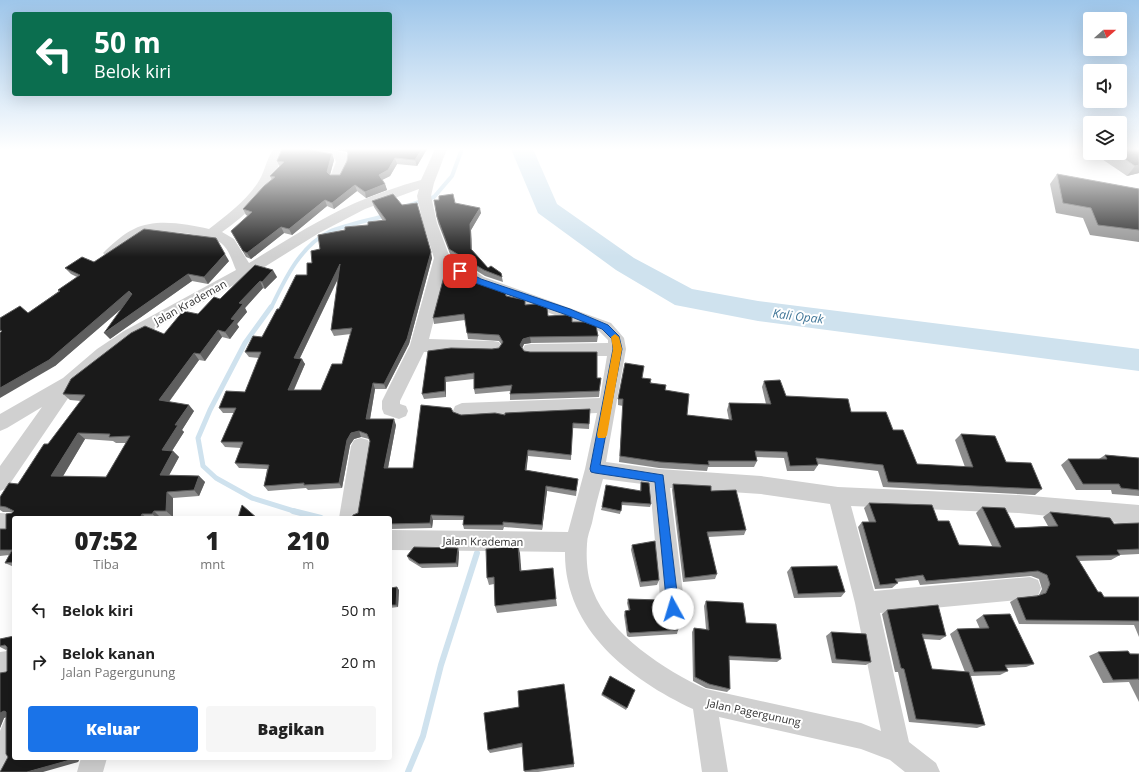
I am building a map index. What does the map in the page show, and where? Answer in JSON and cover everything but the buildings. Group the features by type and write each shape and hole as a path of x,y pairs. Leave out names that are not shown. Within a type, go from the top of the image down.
{"street":[{"path":"211,234 231,219 258,193 263,185"},
{"path":"399,411 391,409 391,401 419,345 442,258 430,223 426,194 429,185"},
{"name":"Jalan Krademan","path":"0,482 71,380 103,354 130,335 245,272 314,230 360,206 405,189 426,194"},
{"path":"102,259 144,230 181,228 211,234 227,240 245,272"},
{"path":"442,258 478,281 605,327 616,338 617,349 531,350"},
{"path":"419,345 493,348"},
{"name":"Jalan Pagergunung","path":"617,349 608,405 595,469 576,542 576,567 583,596 595,617 612,640 648,671 678,689 704,701 848,733 898,750 927,772"},
{"path":"0,423 71,380"},
{"path":"462,411 608,405"},
{"path":"349,516 361,446"},
{"path":"595,469 659,478 761,485 838,496 1019,504 1135,519"},
{"path":"659,478 673,609"},
{"path":"838,496 866,602 898,750"},
{"path":"0,523 12,524"},
{"name":"Jalan Krademan","path":"392,540 576,542"},
{"path":"866,602 1030,588"},
{"path":"0,664 12,662"},
{"path":"704,701 715,772"},
{"path":"0,765 10,736"},
{"path":"90,772 93,760"}],"waterway":[{"path":"407,206 434,197 444,185"},
{"name":"Kali Opak","path":"537,185 547,208 625,264 685,298 758,311 1139,360"},
{"path":"271,308 294,265 301,255 319,238 342,227 388,215"},
{"path":"271,307 245,343 210,410 198,438 203,466 216,478 252,498 297,512"},
{"path":"293,511 297,512"},
{"path":"297,512 313,516"},
{"path":"408,772 423,736 441,665 477,553"}],"slow traffic":[{"path":"602,435 617,349 615,337"}],"route":[{"path":"460,271 478,281 605,327 612,332 616,338 617,349 608,405 595,469 659,478 673,609"}]}
